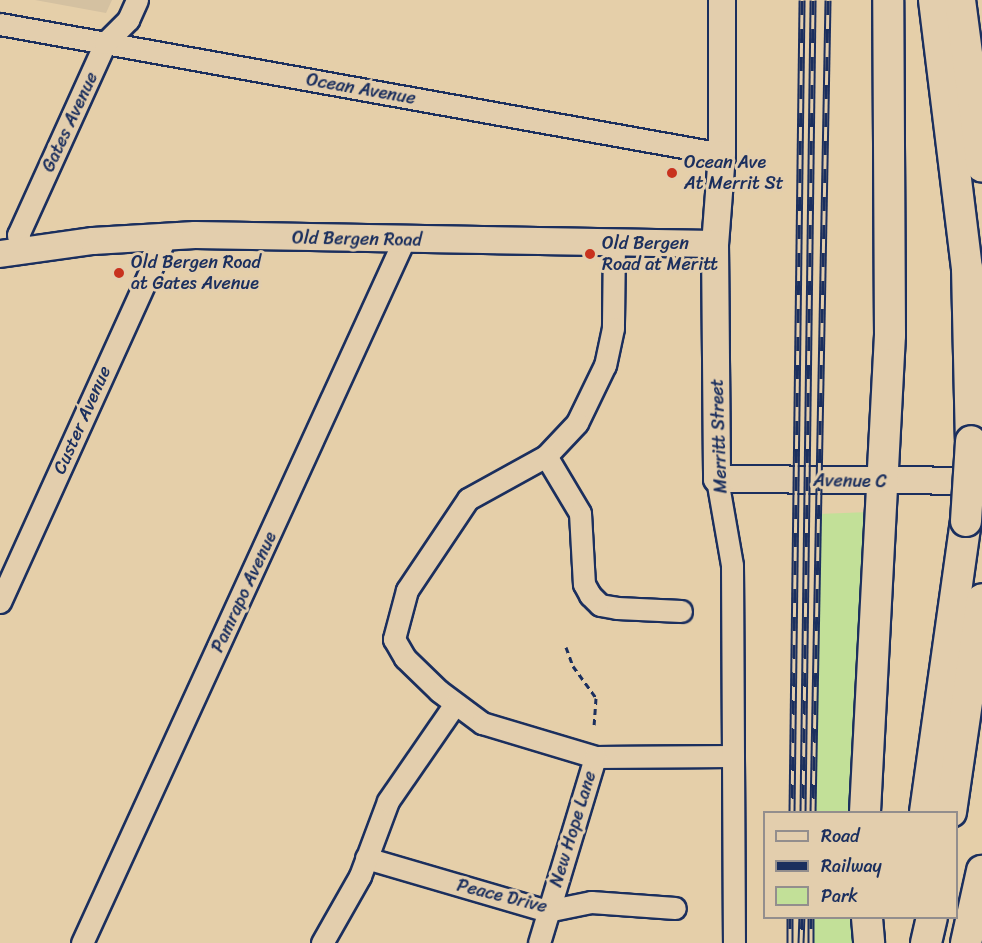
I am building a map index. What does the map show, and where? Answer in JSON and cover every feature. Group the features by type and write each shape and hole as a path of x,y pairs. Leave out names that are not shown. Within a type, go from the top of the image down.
{"highway":[{"path":"865,811 890,335 888,0"},
{"path":"925,811 966,521 971,441 967,268 934,0"},
{"path":"960,0 982,167"},
{"path":"951,811 982,598"},
{"path":"966,943 982,871"},
{"path":"867,919 869,943"},
{"path":"915,919 917,943"},
{"path":"926,943 932,919"}],"main road":[{"name":"Merritt Street","path":"717,479 716,244 722,154 722,0"},
{"name":"Old Bergen Road","path":"11,253 93,241 165,238 716,244"},
{"name":"Avenue C","path":"717,479 982,481"}],"street":[{"name":"Gates Avenue","path":"11,253 105,43 128,20 137,0"},
{"name":"Ocean Avenue","path":"0,24 722,154"},
{"name":"Custer Avenue","path":"0,602 165,238"},
{"name":"Pamrapo Avenue","path":"82,943 404,240"},
{"path":"614,242 613,328 605,365 577,423 546,456 580,513 584,584 590,595 600,605 617,609 681,611"},
{"name":"New Hope Lane","path":"539,943 595,757 482,723 455,704 396,646 397,618 407,590 468,499 546,456"},
{"name":"Merritt Street","path":"717,479 732,565 734,943"},
{"path":"322,943 366,858 388,801 455,704"},
{"path":"595,757 733,756"},
{"name":"Peace Drive","path":"366,858 547,911 591,902 675,908"}],"path":[{"path":"566,647 573,666 596,698 594,725"}],"shaded area":[{"path":"35,0 112,0 106,13"}],"green space":[{"path":"870,512 857,811 815,811 818,514"},
{"path":"814,919 858,919 858,943 814,943"}],"railway":[{"path":"792,811 802,0"},
{"path":"803,811 813,0"},
{"path":"813,811 828,0"},
{"path":"790,919 790,943"},
{"path":"801,943 802,919"},
{"path":"811,919 811,943"}],"place":[{"name":"Ocean Ave At Merrit St","path":"672,173"},
{"name":"Old Bergen Road at Meritt","path":"590,254"},
{"name":"Old Bergen Road at Gates Avenue","path":"119,273"}]}
